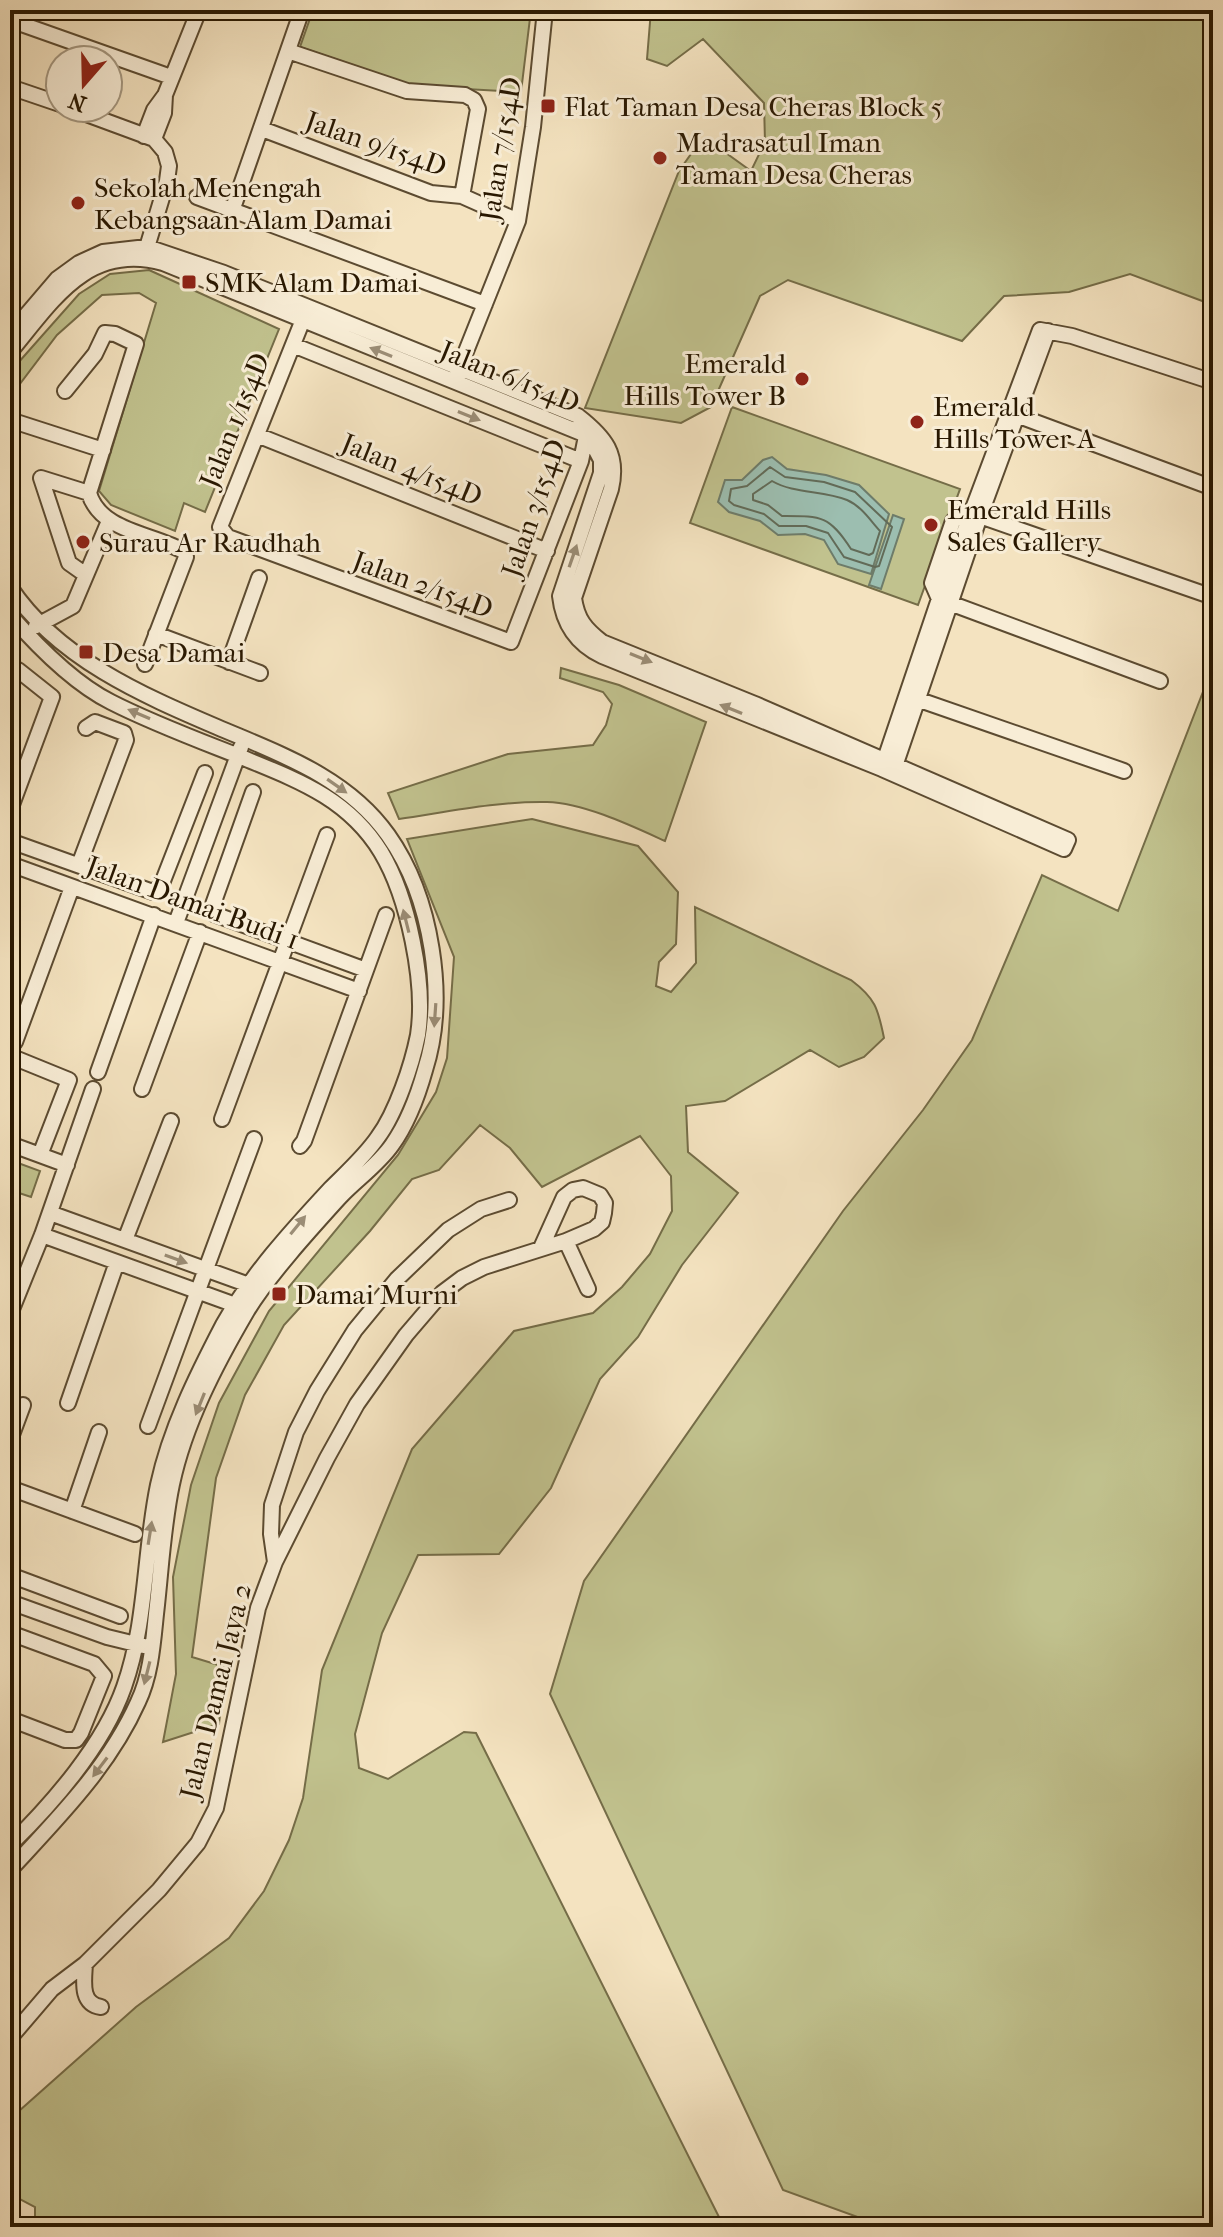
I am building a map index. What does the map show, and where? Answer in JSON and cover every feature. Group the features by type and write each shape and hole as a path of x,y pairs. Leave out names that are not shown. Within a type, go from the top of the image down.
{"street":[{"path":"149,138 154,110 165,95 199,10"},
{"path":"232,211 302,10"},
{"name":"Jalan 7/154D","path":"459,368 518,221 533,127 545,10"},
{"path":"10,20 171,77"},
{"path":"288,51 407,91 465,95 474,100 478,109 462,196"},
{"path":"11,86 44,98"},
{"path":"112,124 149,138 165,152 169,166 167,181 144,247"},
{"name":"Jalan 9/154D","path":"262,129 431,193 462,196 518,221"},
{"path":"197,197 485,304"},
{"name":"Jalan 6/154D","path":"144,247 163,263 459,368 586,435 601,460 601,473 560,596 562,613 578,641 602,656 889,767"},
{"name":"Jalan 6/154D","path":"10,352 64,287 85,272 144,247"},
{"name":"Jalan 6/154D","path":"10,334 57,279 79,263 103,252 144,247 173,254 306,314 443,362 578,416 595,429 606,443 615,471 574,598 577,615 586,631 602,642 1066,844"},
{"name":"Jalan 1/154D","path":"228,537 220,527 306,314"},
{"path":"889,767 975,514 1012,414 1048,331 1213,382"},
{"path":"65,391 95,354 105,333 134,341 136,344 89,493 93,506 109,521 185,552 186,557 145,664"},
{"path":"293,345 581,461"},
{"path":"1012,414 1213,488"},
{"path":"578,416 586,435"},
{"path":"10,420 103,450"},
{"name":"Jalan 4/154D","path":"257,435 547,551"},
{"name":"Jalan 3/154D","path":"511,642 581,461 586,435"},
{"path":"86,575 69,563 41,478 89,493"},
{"path":"975,514 1213,597"},
{"path":"28,635 45,620 66,611 77,600 109,521"},
{"name":"Jalan 2/154D","path":"228,537 511,642"},
{"path":"229,662 259,578"},
{"path":"10,587 21,604 45,620 87,661 117,681 297,761 354,798 385,831 410,874 427,932 436,985 436,1014 425,1071 411,1110 393,1145 253,1290"},
{"path":"944,601 1160,681"},
{"path":"10,615 86,686 108,701 319,790 353,818 381,851 398,889 420,993 418,1035 397,1099 378,1138 308,1212 253,1290 192,1388 158,1483 135,1646 124,1689 78,1767 31,1825 10,1845"},
{"path":"156,634 260,673"},
{"path":"10,810 52,697 18,670"},
{"path":"912,698 1124,771"},
{"path":"79,865 126,740 124,733 95,722 86,728"},
{"path":"176,923 245,739"},
{"path":"210,744 225,759 229,778"},
{"path":"229,778 245,765 264,766"},
{"path":"10,841 157,891 205,773"},
{"path":"253,792 211,910 214,914 366,970"},
{"path":"222,1119 327,835"},
{"name":"Jalan Damai Budi 1","path":"10,864 359,991"},
{"path":"40,1155 69,1080 13,1049 72,887"},
{"path":"98,1072 154,915"},
{"path":"300,1146 386,915"},
{"path":"142,1089 200,932"},
{"path":"408,1066 425,1071"},
{"path":"10,1314 15,1287 42,1235 93,1089"},
{"path":"125,1240 171,1121"},
{"path":"148,1426 254,1139"},
{"path":"10,1144 67,1165"},
{"name":"Jalan Damai Jaya 2","path":"10,2038 52,1989 85,1964 159,1890 198,1843 216,1808 255,1622 275,1562 357,1404 406,1335 442,1293 484,1267 566,1241 594,1229 602,1222 605,1203 600,1195 583,1188 573,1190 564,1197 541,1248"},
{"path":"275,1562 271,1534 272,1505 296,1432 355,1330 397,1279 448,1230 481,1209 509,1200"},
{"path":"50,1213 253,1290"},
{"path":"99,1231 93,1236 92,1246 102,1256"},
{"path":"42,1235 242,1307"},
{"path":"566,1241 588,1289"},
{"path":"68,1403 117,1262"},
{"path":"10,1870 75,1799 108,1757 140,1699 153,1647 172,1484 204,1394 242,1307"},
{"path":"10,1440 23,1405"},
{"path":"72,1511 99,1432"},
{"path":"10,1488 135,1534"},
{"path":"10,1575 120,1616"},
{"path":"10,1602 135,1646 153,1647"},
{"path":"10,1633 94,1664 104,1676 76,1740 65,1740 10,1719"},
{"path":"85,1964 87,2001 90,2005 101,2007"}],"green space":[{"path":"313,10 531,10 521,92 413,86 300,47"},
{"path":"651,10 1188,10 1213,19 1213,305 1130,274 1069,292 1004,296 962,341 788,280 760,296 711,407 681,423 585,408 679,171 691,154 708,140 751,171 765,142 764,103 703,39 667,66 647,59"},
{"path":"149,270 279,329 205,512 184,503 175,531 111,505 99,491 156,303 139,293 102,295 57,335 10,397 10,372 79,294 110,274"},
{"path":"732,407 960,489 918,605 690,523"},
{"path":"1213,666 1213,2227 885,2227 783,2190 550,1694 584,1581 843,1211 923,1110 972,1040 1042,875 1118,911"},
{"path":"561,668 619,685 706,722 665,841 623,822 561,803 491,805 399,819 388,793 508,754 593,745 606,725 612,704 603,692 560,678"},
{"path":"532,819 638,846 678,892 676,944 659,962 656,986 671,992 696,963 695,907 851,980 874,1004 884,1038 864,1057 839,1067 810,1050 725,1101 686,1106 688,1152 738,1193 682,1265 638,1337 600,1379 551,1488 499,1554 418,1555 382,1633 355,1734 359,1768 388,1779 464,1732 476,1733 724,2227 35,2227 35,2207 10,2194 10,2119 136,2007 229,1938 264,1891 289,1840 303,1798 322,1670 412,1449 514,1331 593,1313 622,1287 650,1254 672,1211 671,1176 640,1136 542,1187 510,1148 480,1125 439,1170 412,1179 370,1231 284,1325 245,1395 216,1478 192,1657 225,1667 219,1724 163,1742 176,1674 173,1577 191,1485 219,1403 269,1311 398,1155 436,1092 447,1058 454,957 407,839"},
{"path":"10,1160 40,1171 31,1197 10,1190"}],"water":[{"path":"772,457 787,469 826,475 859,485 889,514 871,574 838,564 824,540 805,534 778,535 760,521 729,512 718,502 725,480 742,480 763,460"},
{"path":"893,515 904,519 881,589 869,585"}],"place":[{"name":"Flat Taman Desa Cheras Block 5","path":"548,106"},
{"name":"Madrasatul Iman Taman Desa Cheras","path":"660,158"},
{"name":"Sekolah Menengah Kebangsaan Alam Damai","path":"78,203"},
{"name":"SMK Alam Damai","path":"189,282"},
{"name":"Emerald Hills Tower B","path":"802,379"},
{"name":"Emerald Hills Tower A","path":"917,422"},
{"name":"Emerald Hills Sales Gallery","path":"931,525"},
{"name":"Surau Ar Raudhah","path":"83,542"},
{"name":"Desa Damai","path":"86,652"},
{"name":"Damai Murni","path":"279,1294"}]}
